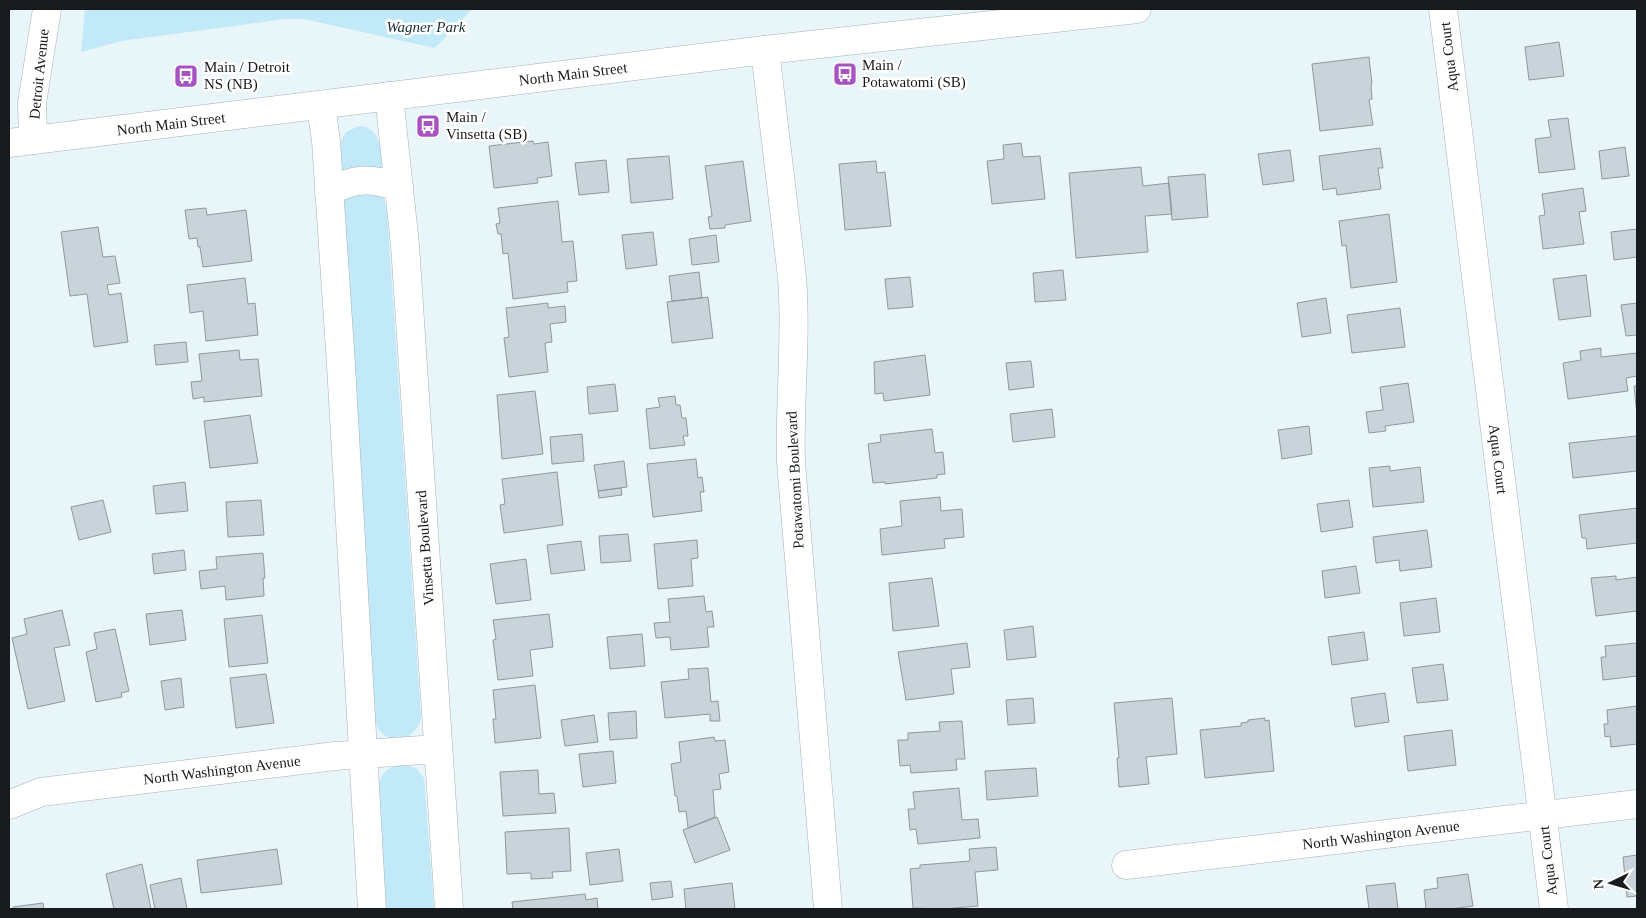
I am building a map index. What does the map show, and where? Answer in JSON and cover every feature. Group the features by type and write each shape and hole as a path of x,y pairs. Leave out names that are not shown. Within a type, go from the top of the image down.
{"street":[{"name":"Detroit Avenue","path":"21,142 32,103 47,9"},
{"name":"North Main Street","path":"21,142 765,50 1137,9"},
{"name":"Aqua Court","path":"1443,9 1554,909"},
{"name":"Potawatomi Boulevard","path":"765,50 795,312 790,424 791,462 828,909"},
{"name":"Vinsetta Boulevard","path":"389,96 407,275 448,909"},
{"path":"321,105 326,141 341,365 372,909"},
{"path":"329,192 342,184 356,181 379,180 399,187"},
{"name":"North Washington Avenue","path":"9,805 41,792 363,754 437,749"},
{"name":"North Washington Avenue","path":"1126,865 1637,804"}],"green space":[{"name":"Wagner Park","path":"85,9 472,9 435,48 304,19 285,19 121,41 81,52"},
{"path":"359,126 366,127 376,135 380,147 382,167 381,169 343,172 339,157 342,141 346,132"},
{"path":"354,191 383,195 387,211 421,718 416,729 402,739 390,738 384,735 375,722 344,202 346,197"},
{"path":"404,765 416,768 424,778 434,909 384,909 378,787 381,777 386,771 390,768"}],"building":[{"path":"1559,42 1564,76 1529,80 1525,47"},
{"path":"1369,57 1372,99 1369,100 1373,125 1320,131 1312,64"},
{"path":"1568,118 1575,169 1539,173 1535,139 1551,137 1548,120"},
{"path":"533,141 534,144 548,142 552,176 537,178 538,183 494,188 489,146"},
{"path":"1021,143 1023,157 1040,156 1045,199 992,204 987,161 1004,159 1003,145"},
{"path":"1625,147 1629,176 1602,179 1599,151"},
{"path":"1380,148 1383,168 1378,168 1381,189 1337,195 1336,188 1323,190 1319,156"},
{"path":"1290,150 1294,181 1263,185 1258,154"},
{"path":"669,156 673,199 631,203 627,159"},
{"path":"606,160 609,192 579,195 575,163"},
{"path":"743,161 751,221 725,225 725,228 710,229 708,217 712,216 705,166"},
{"path":"876,161 877,173 885,172 891,226 845,230 839,164"},
{"path":"1141,167 1143,186 1169,183 1172,214 1145,216 1148,252 1076,258 1069,173"},
{"path":"1205,174 1208,217 1172,220 1168,177"},
{"path":"1583,188 1586,211 1579,212 1584,244 1543,249 1539,216 1545,215 1542,194"},
{"path":"558,201 562,242 573,241 577,281 567,282 568,292 513,299 508,253 503,254 501,234 498,234 496,224 500,223 498,208"},
{"path":"206,208 207,215 246,210 252,261 203,267 197,238 189,239 185,210"},
{"path":"1389,214 1397,282 1351,288 1346,245 1342,246 1339,221"},
{"path":"98,227 103,257 115,256 120,283 107,285 109,295 121,293 128,342 94,347 87,294 70,296 61,232"},
{"path":"1637,229 1637,257 1614,260 1611,232"},
{"path":"653,232 657,265 626,269 622,235"},
{"path":"716,235 719,262 692,265 689,239"},
{"path":"1063,270 1066,300 1035,302 1033,273"},
{"path":"699,272 702,298 672,301 669,276"},
{"path":"1586,275 1591,316 1559,320 1553,279"},
{"path":"910,277 913,307 888,309 885,279"},
{"path":"245,278 248,304 255,303 258,335 206,341 203,311 190,313 187,285"},
{"path":"708,297 713,338 672,343 667,302"},
{"path":"1326,298 1331,333 1302,337 1297,303"},
{"path":"548,303 548,308 565,306 566,322 550,324 552,342 545,343 548,372 509,377 504,338 509,337 506,308"},
{"path":"1637,303 1637,335 1626,336 1621,305"},
{"path":"1400,308 1405,347 1352,353 1347,315"},
{"path":"186,342 188,362 156,365 154,345"},
{"path":"1601,348 1601,357 1637,353 1637,376 1626,378 1628,391 1568,399 1563,363 1581,360 1580,351"},
{"path":"239,350 240,360 258,359 262,396 204,402 204,397 193,399 191,382 202,381 199,354"},
{"path":"925,355 930,395 884,401 883,393 875,394 874,362"},
{"path":"1031,361 1034,387 1009,390 1006,363"},
{"path":"1408,383 1414,422 1385,426 1386,431 1369,433 1366,412 1383,410 1380,387"},
{"path":"615,384 618,411 589,414 587,387"},
{"path":"1634,386 1637,386 1637,415"},
{"path":"535,391 543,454 502,459 497,395"},
{"path":"675,396 676,405 680,405 682,418 686,418 688,436 683,436 685,445 650,449 646,409 660,407 658,398"},
{"path":"1052,409 1055,437 1013,442 1010,414"},
{"path":"250,415 258,463 210,468 204,421"},
{"path":"1309,426 1312,454 1282,459 1278,430"},
{"path":"932,429 935,453 943,452 945,474 937,475 937,478 885,484 885,482 873,483 868,444 881,442 880,435"},
{"path":"582,434 584,461 552,464 550,437"},
{"path":"1637,436 1637,471 1573,478 1569,443"},
{"path":"696,459 698,478 702,477 704,492 700,492 702,511 653,517 647,464"},
{"path":"624,461 627,487 598,491 594,465"},
{"path":"1390,466 1390,471 1420,467 1424,502 1373,507 1369,468"},
{"path":"557,472 563,525 504,533 500,505 505,504 502,479"},
{"path":"185,482 188,511 156,514 153,486"},
{"path":"621,488 622,495 599,498 598,491"},
{"path":"940,497 941,511 962,509 964,537 944,539 945,548 882,555 880,529 902,526 900,501"},
{"path":"103,500 111,532 79,540 71,507"},
{"path":"261,500 264,535 228,537 226,502"},
{"path":"1349,500 1353,527 1321,532 1317,504"},
{"path":"1637,508 1637,543 1587,549 1586,538 1582,538 1579,515"},
{"path":"1427,530 1432,567 1400,571 1399,560 1376,563 1373,537"},
{"path":"628,534 631,561 601,563 599,536"},
{"path":"697,540 698,558 691,559 693,586 658,589 654,544"},
{"path":"581,541 585,570 551,574 547,545"},
{"path":"184,550 186,570 154,574 152,554"},
{"path":"263,553 264,596 226,600 225,586 201,589 199,571 217,569 216,557"},
{"path":"526,559 531,600 496,604 490,564"},
{"path":"1356,566 1360,593 1325,598 1322,571"},
{"path":"1616,576 1616,580 1637,577 1637,611 1596,616 1591,578"},
{"path":"932,578 939,626 893,631 889,583"},
{"path":"704,596 706,612 712,611 714,627 707,627 709,647 671,650 670,637 656,638 654,623 670,622 668,599"},
{"path":"1436,598 1440,632 1404,636 1400,603"},
{"path":"62,610 70,645 54,648 65,701 28,709 12,638 27,634 24,619"},
{"path":"182,610 186,640 150,645 146,614"},
{"path":"549,614 553,647 530,650 533,676 498,680 493,640 496,639 493,620"},
{"path":"262,615 268,663 229,667 224,619"},
{"path":"1033,626 1036,657 1007,660 1004,630"},
{"path":"115,629 129,691 121,693 122,697 96,702 86,652 97,649 94,633"},
{"path":"1364,632 1368,660 1332,665 1328,637"},
{"path":"642,634 645,666 610,669 607,637"},
{"path":"967,643 970,667 951,669 954,694 906,700 898,652"},
{"path":"1637,643 1637,676 1603,680 1601,657 1606,657 1605,646"},
{"path":"1443,664 1448,700 1417,703 1412,668"},
{"path":"708,668 711,702 718,701 720,721 710,721 710,714 665,718 661,682 689,679 688,669"},
{"path":"266,674 274,723 236,728 230,678"},
{"path":"181,678 184,707 165,710 161,681"},
{"path":"535,685 541,738 495,743 493,719 496,719 493,690"},
{"path":"1385,693 1389,722 1355,727 1351,698"},
{"path":"1033,698 1035,723 1008,725 1006,700"},
{"path":"1172,698 1177,754 1146,757 1149,784 1119,787 1117,758 1119,758 1114,703"},
{"path":"1637,706 1637,744 1611,747 1610,736 1605,737 1604,724 1608,724 1607,710"},
{"path":"636,711 637,738 610,740 608,713"},
{"path":"594,715 598,742 565,746 561,720"},
{"path":"1265,718 1265,721 1269,720 1274,771 1205,778 1200,730 1241,726 1241,723 1248,722 1248,720"},
{"path":"962,721 965,759 956,759 957,770 911,773 910,765 900,766 898,740 908,740 908,733 940,731 939,722"},
{"path":"1452,730 1456,765 1408,771 1404,736"},
{"path":"714,737 715,741 725,740 729,772 719,774 721,789 713,790 715,817 688,828 686,811 679,812 671,764 681,762 679,742"},
{"path":"613,751 616,783 583,787 579,754"},
{"path":"1036,768 1038,796 987,800 985,771"},
{"path":"538,770 539,794 554,793 556,813 503,816 500,772"},
{"path":"959,788 962,820 978,819 980,838 918,844 916,829 910,830 908,809 915,809 913,792"},
{"path":"717,817 730,850 695,863 683,830"},
{"path":"569,828 571,871 552,872 553,878 531,879 531,873 507,874 505,832"},
{"path":"996,847 998,870 975,872 978,906 943,909 913,908 910,869 920,868 920,865 970,861 969,849"},
{"path":"277,849 282,884 201,893 197,860"},
{"path":"619,849 623,881 590,885 586,853"},
{"path":"1637,855 1637,896 1627,897 1623,857"},
{"path":"142,864 151,909 114,909 106,874"},
{"path":"1468,874 1473,906 1450,909 1426,909 1424,890 1438,888 1437,878"},
{"path":"181,878 187,909 155,909 150,885"},
{"path":"671,881 673,897 652,900 650,883"},
{"path":"732,883 735,909 686,909 684,889"},
{"path":"1395,883 1398,909 1369,909 1366,886"},
{"path":"585,894 586,900 597,898 598,909 513,909 512,902"},
{"path":"43,903 44,909 13,909 13,907"}],"place":[{"name":"Main / Potawatomi (SB)","path":"845,74"},
{"name":"Main / Detroit NS (NB)","path":"186,76"},
{"name":"Main / Vinsetta (SB)","path":"428,126"}]}
